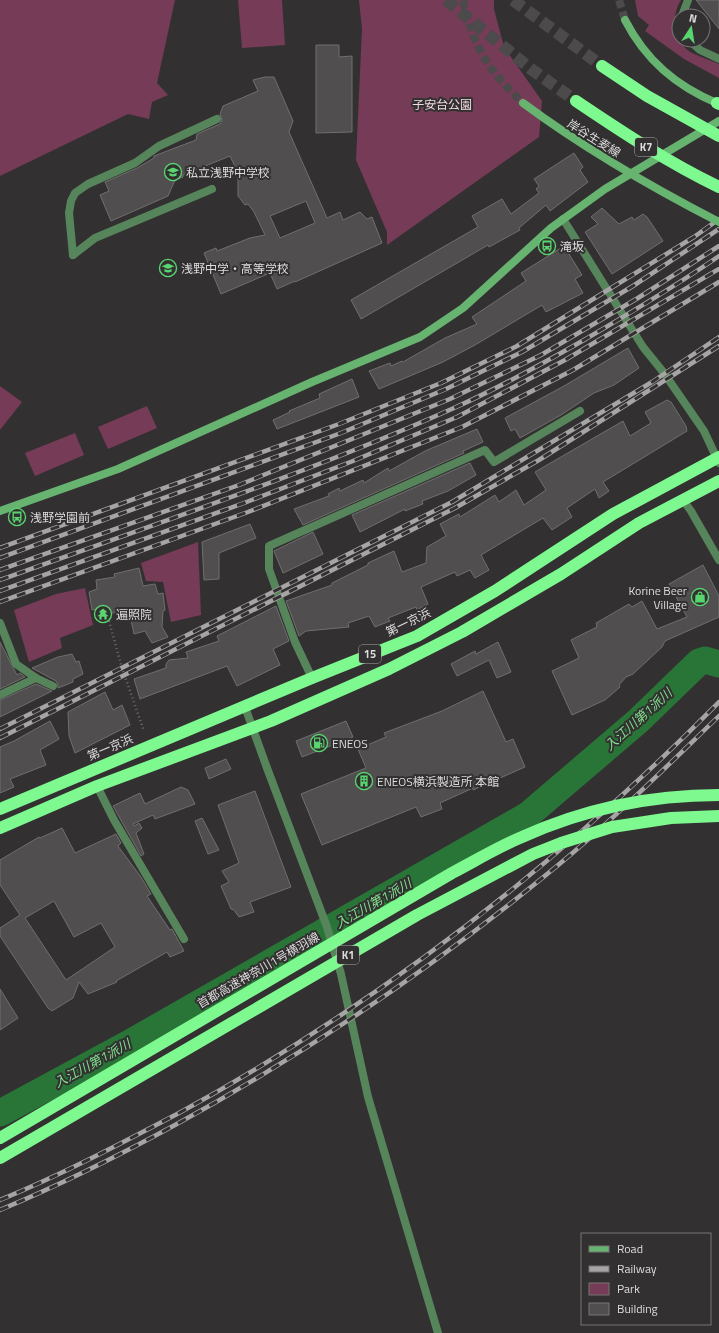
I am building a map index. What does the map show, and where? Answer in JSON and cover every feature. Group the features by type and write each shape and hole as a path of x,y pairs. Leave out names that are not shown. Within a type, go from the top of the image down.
{"highway":[{"path":"602,66 647,96 719,136"},
{"name":"K7","path":"576,101 629,136 719,187"},
{"name":"第一京浜","path":"0,809 312,678 417,636 495,592 613,514 718,459"},
{"name":"15","path":"0,828 97,786 252,728 389,669 462,632 561,574 639,523 719,481"},
{"name":"首都高速神奈川1号横羽線","path":"0,1138 452,873 521,837 581,814 609,807 668,797 719,795"},
{"name":"K1","path":"0,1158 417,915 526,857 561,843 612,827 671,818 719,816"}],"street":[{"path":"625,20 634,36 660,68 694,92 718,104"},
{"path":"698,48 719,59"},
{"name":"岸谷生麦線","path":"523,103 561,132 602,157 719,222"},
{"path":"212,189 95,238 73,255 69,213 71,201 75,193 88,184 135,163 158,146 217,119"},
{"path":"0,511 118,469 312,382 420,337 463,308 563,219 605,189 719,121"},
{"path":"563,219 642,347 664,372 704,431 718,459"},
{"path":"312,678 295,642 269,569 269,546 485,450 494,462 580,411"},
{"path":"683,500 692,511 719,560"},
{"path":"0,623 16,664 36,678 53,686"},
{"path":"0,695 36,678"},
{"path":"245,707 310,882 341,974 368,1097 438,1333"},
{"path":"97,786 114,820 184,939"}],"path":[{"path":"109,622 122,668 144,731"}],"green space":[{"path":"0,0 175,0 157,83 168,95 152,102 149,119 128,114 0,176"},
{"path":"238,0 282,0 285,45 242,48"},
{"name":"子安台公園","path":"359,0 494,0 494,9 504,47 542,101 539,137 387,245 387,232 356,160 362,29"},
{"path":"635,0 681,0 678,8 671,8 671,48 685,48 692,53 719,64 719,78 684,59 645,31 649,25 638,16"},
{"path":"0,386 22,402 0,430"},
{"path":"147,406 157,428 108,449 98,427"},
{"path":"75,433 84,455 35,476 25,453"},
{"path":"198,542 201,615 171,622 163,582 146,581 141,563"},
{"path":"85,588 93,625 60,638 62,648 29,662 14,610 56,594"}],"building":[{"path":"696,0 719,0 719,29 711,19 711,8 702,8"},
{"path":"316,45 339,45 339,57 352,56 352,132 316,133"},
{"path":"265,77 274,77 293,121 289,132 327,218 340,212 343,220 360,212 367,219 372,217 382,243 277,289 270,273 221,294 204,253 216,248 217,251 250,238 265,235 254,212 248,204 245,205 238,196 238,173 230,156 183,175 183,177 175,180 168,196 111,221 100,195 109,191 105,182 137,168 154,158 154,156 196,140 197,134 220,124 222,120 220,114 223,106 258,91 253,80","holes":["306,201 315,223 280,238 270,216"]},
{"path":"574,153 583,167 580,170 588,182 550,211 546,205 519,228 520,230 489,247 488,245 361,319 351,300 478,227 472,216 502,199 511,214 539,193 536,189 539,186 534,179"},
{"path":"602,208 619,224 632,217 634,220 643,214 647,217 663,241 612,274 585,232 598,224 591,217"},
{"path":"564,246 582,275 575,279 583,293 546,312 542,305 475,345 443,362 379,389 369,371 390,363 391,366 402,361 403,362 445,338 477,324 472,317 526,281 521,273"},
{"path":"628,348 639,368 614,385 594,393 561,415 520,438 515,429 511,431 505,418 564,386"},
{"path":"352,379 359,397 277,429 273,420 290,412 289,411 320,398 319,394"},
{"path":"667,400 671,402 686,426 687,431 603,482 609,491 599,498 595,489 567,508 572,517 552,530 543,518 481,555 489,570 475,578 470,570 457,576 455,572 421,587 428,604 417,610 416,607 388,618 390,621 375,627 369,616 348,623 349,627 306,631 299,636 286,601 332,585 332,583 368,565 368,563 394,551 402,572 426,563 427,547 446,536 440,524 459,514 460,517 495,495 499,502 516,490 524,505 546,490 535,472 623,421 630,436 651,423 645,412"},
{"path":"477,429 483,442 463,451 464,453 303,525 294,509 329,496 328,494 339,488 340,491 363,480 364,483 388,468 389,471 425,451"},
{"path":"470,463 476,475 448,491 422,501 423,504 405,511 405,509 360,532 352,515"},
{"path":"250,524 256,538 219,553 219,579 204,580 202,542"},
{"path":"313,532 323,554 283,573 274,551"},
{"path":"703,565 719,596 719,617 665,641 662,647 633,674 626,677 619,685 620,687 605,700 572,715 552,671 579,658 571,640 597,627 596,623 629,604 632,607 642,601 657,629 687,617 669,584"},
{"path":"139,568 143,586 155,584 158,594 163,593 165,610 163,611 162,627 168,637 152,643 145,631 134,634 129,611 104,614 103,608 92,610 89,592 97,589 96,580 115,577 114,574"},
{"path":"276,606 289,641 273,649 280,665 237,686 227,666 140,699 134,679 166,668 166,664 169,660 188,658 186,652 219,641 217,636"},
{"path":"0,642 17,675 20,673 25,677 0,689"},
{"path":"498,642 511,672 497,678 489,660 457,676 451,664 475,651 476,654"},
{"path":"72,654 76,662 79,661 83,674 73,679 73,682 58,688 56,681 32,668 58,657"},
{"path":"36,684 52,691 0,717 0,700"},
{"path":"483,691 506,742 513,739 525,767 440,803 442,809 421,817 416,807 322,845 301,794 366,768 358,749 386,737 384,733 442,711"},
{"path":"105,692 113,710 122,705 130,725 75,753 69,736 68,712"},
{"path":"50,721 59,739 40,750 46,765 10,779 14,787 0,793 0,747"},
{"path":"346,721 353,737 302,757 296,741"},
{"path":"226,759 231,769 209,779 205,768"},
{"path":"181,787 188,790 195,804 155,819 153,815 133,824 134,826 139,823 142,828 136,833 144,854 141,856 113,806 140,793 145,804"},
{"path":"255,791 291,887 250,902 254,912 239,917 234,910 231,909 221,886 229,882 222,871 239,863 218,805"},
{"path":"202,818 219,850 208,854 195,821"},
{"path":"62,828 75,853 116,834 121,843 118,846 141,877 151,894 147,896 170,930 172,929 184,951 170,957 167,952 116,981 117,982 88,994 79,982 73,998 52,1011 48,1008 0,936 0,928 20,915 0,885 0,860 39,837 40,838","holes":["54,901 74,937 101,923 115,947 66,980 25,918"]},
{"path":"0,989 18,1018 0,1030"}],"waterway":[{"name":"入江川第1派川","path":"0,1113 128,1044 528,815 638,721 699,662 705,660 719,664"}],"tunnel":[{"path":"446,0 531,69 576,101"},
{"path":"463,0 472,32 484,57 500,80 523,103"},
{"path":"513,0 602,66"},
{"path":"619,0 625,20"}],"railway":[{"path":"0,548 339,424 441,383 517,346 694,237 719,219"},
{"path":"0,558 341,433 446,389 522,352 633,286 719,229"},
{"path":"0,570 239,485 450,399 541,355 638,298 719,246"},
{"path":"0,580 285,477 454,408 504,384 584,340 670,289 719,256"},
{"path":"0,591 244,503 353,461 457,417 565,360 719,269"},
{"path":"0,602 248,512 462,427 573,370 719,282"},
{"path":"0,729 452,502 652,382 719,337"},
{"path":"0,738 455,508 539,460 719,346"},
{"path":"0,1200 68,1170 179,1113 326,1025 396,978 530,875 595,820 658,762 719,702"},
{"path":"0,1210 89,1170 225,1097 324,1036 419,972 557,866 619,811 719,716"}],"place":[{"name":"私立浅野中学校","path":"173,172"},
{"name":"滝坂","path":"547,246"},
{"name":"浅野中学・高等学校","path":"168,268"},
{"name":"浅野学園前","path":"17,517"},
{"name":"Korine Beer Village","path":"700,597"},
{"name":"遍照院","path":"103,614"},
{"name":"ENEOS","path":"319,743"},
{"name":"ENEOS横浜製造所 本館","path":"364,781"}]}
